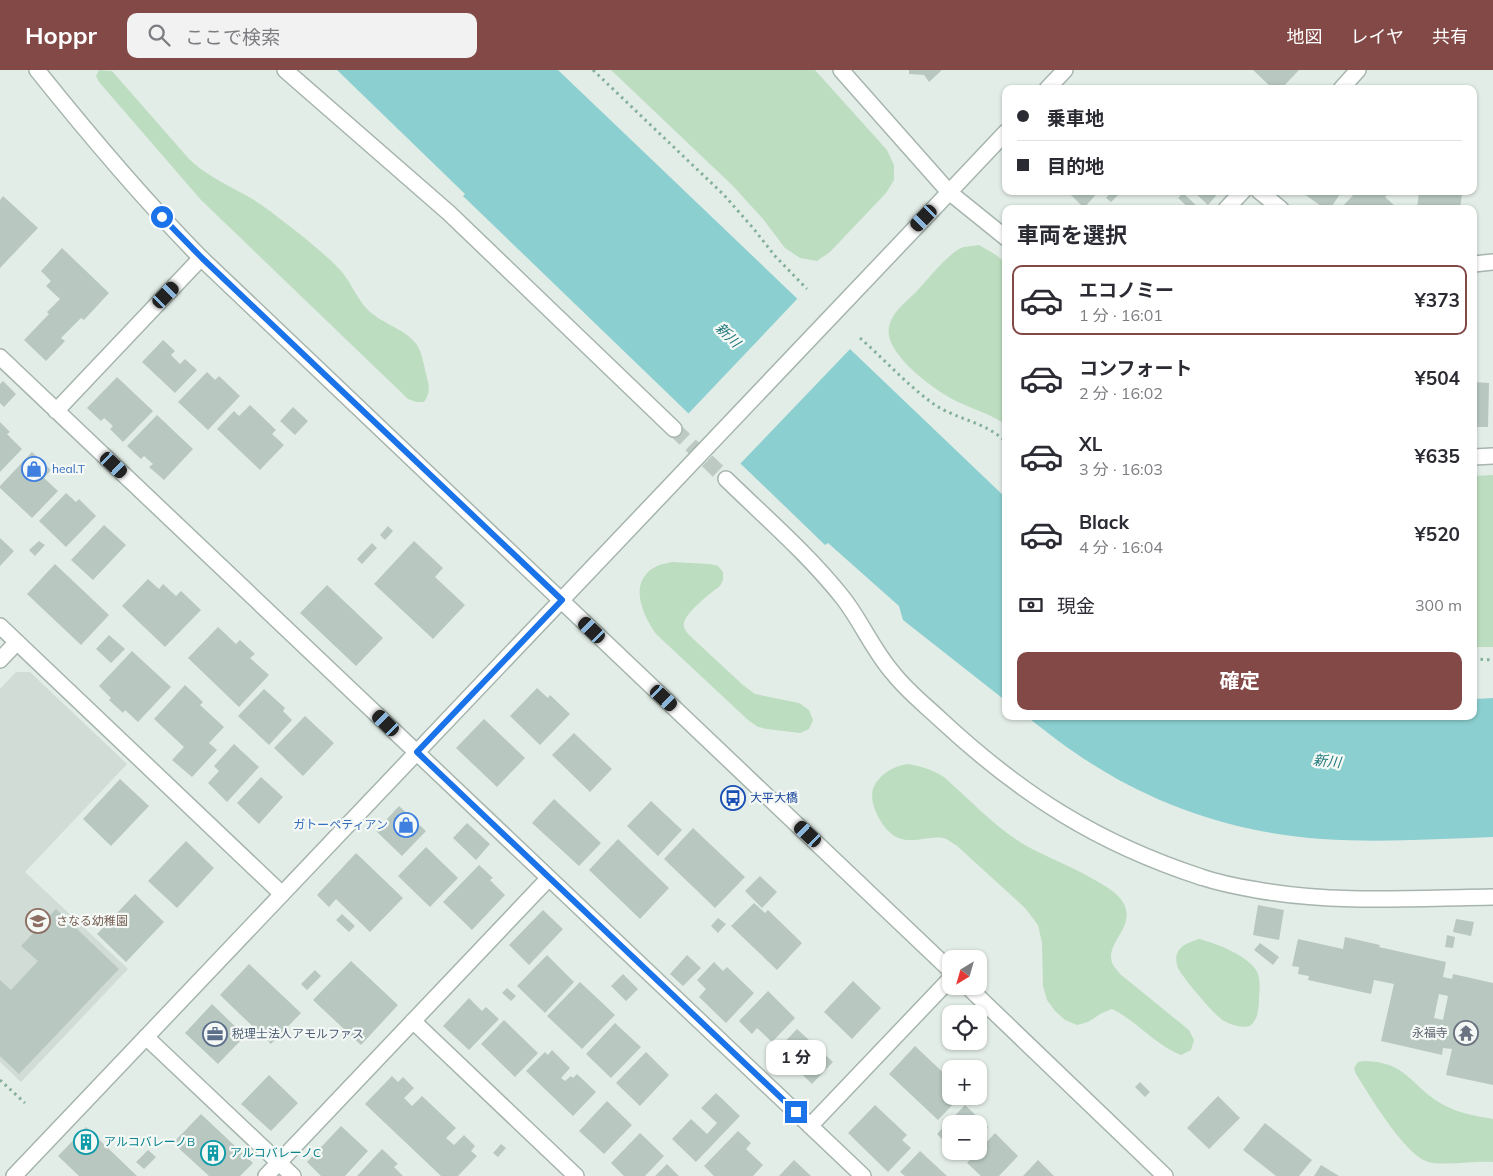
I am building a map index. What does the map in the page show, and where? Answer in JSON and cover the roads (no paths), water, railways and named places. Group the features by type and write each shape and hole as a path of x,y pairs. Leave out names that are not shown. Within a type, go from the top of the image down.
{"street":[{"path":"37,70 115,165 171,228 942,962"},
{"path":"285,70 449,213 674,429"},
{"path":"841,70 949,192 1002,235"},
{"path":"1051,85 1065,70"},
{"path":"1345,85 1358,70"},
{"path":"14,1176 1002,136"},
{"path":"1230,205 1239,195"},
{"path":"1264,195 1276,205"},
{"path":"56,411 202,258"},
{"path":"1477,264 1493,262"},
{"path":"0,357 863,1176"},
{"path":"1477,457 1493,456"},
{"path":"726,479 827,579 853,611 892,673 974,750 1035,797 1066,818 1134,853 1201,877 1243,888 1318,898 1357,900 1493,897"},
{"path":"0,626 282,894"},
{"path":"0,660 17,642"},
{"path":"266,1176 549,878"},
{"path":"810,1126 942,987"},
{"path":"976,995 1165,1176"},
{"path":"413,1022 576,1176"},
{"path":"146,1037 293,1176"}],"water":[{"name":"新川","path":"337,70 558,70 1002,494 1002,698 903,620 899,606 828,543 825,545 463,196 465,194"},
{"name":"新川","path":"1493,698 1493,837 1386,841 1343,840 1263,832 1234,825 1177,807 1123,782 1079,755 1031,720 1477,720 1477,699"}],"tunnel":[{"path":"674,429 726,479"}],"place":[{"name":"heal.T","path":"34,469"},
{"name":"大平大橋","path":"733,798"},
{"name":"ガトーペティアン","path":"406,825"},
{"name":"さなる幼稚園","path":"38,921"},
{"name":"永福寺","path":"1466,1033"},
{"name":"税理士法人アモルファス","path":"215,1034"},
{"name":"アルコバレーノB","path":"86,1142"},
{"name":"アルコバレーノC","path":"213,1153"}]}
